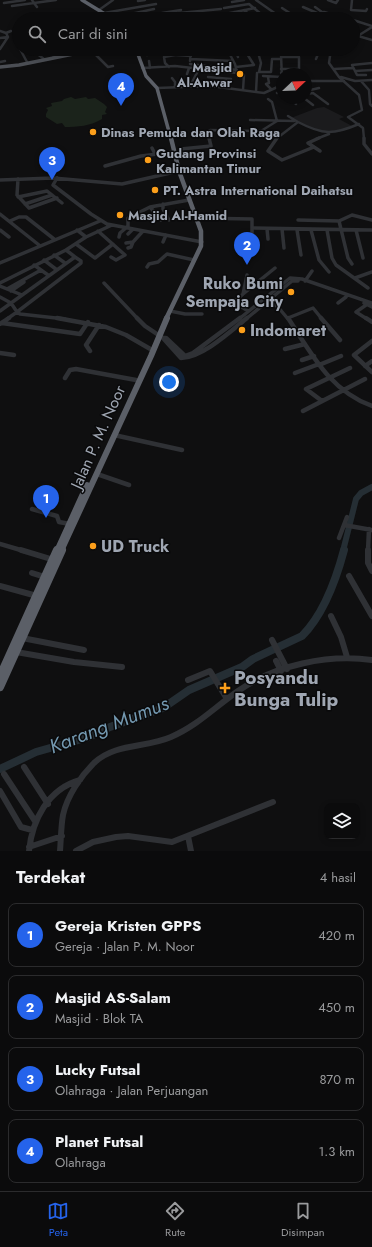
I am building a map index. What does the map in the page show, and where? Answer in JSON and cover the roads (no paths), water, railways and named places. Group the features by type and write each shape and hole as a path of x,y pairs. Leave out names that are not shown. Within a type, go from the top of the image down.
{"highway":[{"path":"82,0 102,12"},
{"path":"138,56 142,68 148,79 157,88 179,171 188,200 201,231 202,242"},
{"name":"Jalan P. M. Noor","path":"0,687 16,652 45,577 56,560 70,524 95,475 135,384 151,356 158,335 202,242"},
{"name":"Jalan P. M. Noor","path":"0,676 21,637 114,435 135,384"}],"main road":[{"path":"0,66 60,56"},
{"path":"0,66 61,56"}],"street":[{"path":"4,3 25,0"},
{"path":"12,6 56,0"},
{"path":"99,10 112,0"},
{"path":"138,2 145,0"},
{"path":"232,2 244,0"},
{"path":"256,0 273,12"},
{"path":"328,0 336,3 338,0"},
{"path":"352,0 352,10 366,11 367,9"},
{"path":"33,2 36,7"},
{"path":"109,12 154,2"},
{"path":"186,12 223,9 259,2"},
{"path":"250,4 259,12"},
{"path":"304,7 315,12"},
{"path":"315,7 322,12"},
{"path":"229,8 234,12 255,8"},
{"path":"282,8 289,12"},
{"path":"358,8 372,9"},
{"path":"142,12 154,9"},
{"path":"162,12 183,10"},
{"path":"360,23 371,27"},
{"path":"360,35 371,27"},
{"path":"0,30 6,33 8,37"},
{"path":"6,33 11,31"},
{"path":"0,38 8,37"},
{"path":"0,49 8,37"},
{"path":"360,37 372,40"},
{"path":"0,42 6,41"},
{"path":"23,56 27,62"},
{"path":"37,56 41,60"},
{"path":"97,56 108,66 113,66"},
{"path":"169,67 165,63 164,57 170,56"},
{"path":"184,56 231,60"},
{"path":"142,68 188,68 236,73 236,68 230,56"},
{"path":"190,64 221,68 236,68 254,65 248,56"},
{"path":"256,92 258,72 261,67 261,56"},
{"path":"258,72 271,72 272,59 281,56 299,57 299,68"},
{"path":"281,56 281,68"},
{"path":"329,56 328,61 334,70 360,97 362,110 348,117 364,129 365,146 372,154"},
{"path":"191,57 204,60 231,60"},
{"path":"187,74 191,57"},
{"path":"0,62 4,61"},
{"path":"149,61 150,68"},
{"path":"334,70 353,68 372,63"},
{"path":"220,64 221,68"},
{"path":"343,65 353,68 372,70"},
{"path":"353,68 357,75 366,75"},
{"path":"190,86 199,69"},
{"path":"205,82 210,70"},
{"path":"243,90 244,75"},
{"path":"263,76 276,75"},
{"path":"268,76 269,83 266,84 271,89"},
{"path":"339,76 352,81 372,80"},
{"path":"208,77 232,79 231,88"},
{"path":"172,78 175,82 175,87"},
{"path":"312,81 344,81"},
{"path":"361,81 369,90 370,104 372,106"},
{"path":"157,88 190,86 231,88 270,94"},
{"path":"264,93 276,87"},
{"path":"312,89 319,88"},
{"path":"312,94 328,104"},
{"path":"268,99 272,102 277,121"},
{"path":"288,116 319,132 330,134"},
{"path":"250,120 265,123 277,121 298,122"},
{"path":"181,149 211,146 208,131 210,130 261,131 277,121"},
{"path":"298,122 278,138 269,147 268,151 274,157 282,160 314,147"},
{"path":"320,151 308,143 330,134 341,132 359,124"},
{"path":"152,148 155,154"},
{"path":"105,166 155,154 174,152"},
{"path":"0,180 57,178 126,183 179,171"},
{"path":"57,178 53,185 100,221 112,225 202,242"},
{"path":"18,179 18,197 29,208 57,198"},
{"path":"18,197 46,191 62,203"},
{"path":"25,204 52,195"},
{"path":"119,237 128,219 142,210 150,206 188,200"},
{"path":"162,204 169,220"},
{"path":"150,206 161,220"},
{"path":"132,213 142,210"},
{"path":"0,214 39,245"},
{"path":"298,220 339,221 352,215 372,220"},
{"path":"10,221 19,217 26,217 54,239"},
{"path":"195,218 252,218 252,243"},
{"path":"1,261 100,221"},
{"path":"339,221 348,258 352,264"},
{"path":"22,295 6,289 0,284 34,265 66,250 86,237 112,225"},
{"path":"159,234 161,228"},
{"path":"252,228 297,230 371,230 372,235"},
{"path":"128,234 133,229"},
{"path":"267,229 268,239"},
{"path":"282,229 284,248"},
{"path":"0,230 9,237"},
{"path":"77,230 86,237"},
{"path":"297,230 301,255"},
{"path":"311,230 319,260 329,272"},
{"path":"327,230 334,262 339,268 368,288"},
{"path":"356,230 363,258"},
{"path":"98,231 125,256 116,260 111,257"},
{"path":"128,248 131,247 133,242 143,231"},
{"path":"163,242 166,235"},
{"path":"126,243 133,242"},
{"path":"76,244 93,257 112,244"},
{"path":"3,324 81,263 81,261 66,250"},
{"path":"148,267 149,264 158,262 167,254 194,260"},
{"path":"54,255 65,263"},
{"path":"0,311 75,257"},
{"path":"44,260 57,270"},
{"path":"34,265 48,276"},
{"path":"248,311 234,302 275,268"},
{"path":"6,289 41,270"},
{"path":"305,280 312,271"},
{"path":"355,278 372,272"},
{"path":"243,294 248,275"},
{"path":"11,291 28,278"},
{"path":"104,284 145,326 163,338 178,356 185,357 200,353 234,329 290,278 305,280 371,303"},
{"path":"185,357 219,335 248,311 267,300 295,280 346,297 371,303"},
{"path":"338,303 346,297"},
{"path":"0,298 11,303 18,313 99,324 122,333 152,351"},
{"path":"267,300 277,305 288,318 304,344 329,377 341,390 354,400 372,406"},
{"path":"350,312 356,312 371,303"},
{"path":"288,318 313,308 340,340"},
{"path":"170,311 185,314 202,314"},
{"path":"356,312 372,322"},
{"path":"3,324 80,334 88,322"},
{"path":"90,351 86,346 99,324"},
{"path":"372,341 354,354 372,372"},
{"path":"285,349 304,344"},
{"path":"0,353 14,355"},
{"path":"302,360 314,356"},
{"path":"295,373 340,356"},
{"path":"365,366 372,361"},
{"path":"322,401 306,390 329,377 350,368"},
{"path":"65,378 70,370 76,369 135,384"},
{"path":"303,411 341,390 365,379"},
{"path":"114,435 182,450"},
{"path":"95,475 129,485"},
{"path":"32,509 57,516 59,522 70,524"},
{"path":"339,538 347,517"},
{"path":"345,525 370,530 368,563 372,571"},
{"path":"0,544 56,560"},
{"path":"32,573 45,577"},
{"path":"349,576 372,616"},
{"path":"0,586 37,596"},
{"path":"331,616 341,637 347,657"},
{"path":"21,637 84,650"},
{"path":"272,641 280,655 284,670"},
{"path":"16,652 74,662 122,667"},
{"path":"60,851 64,811 80,780 94,763 108,752 118,748 158,742 189,728 212,713 227,699 245,687 284,670 327,659 347,657 372,660"},
{"path":"276,661 284,670"},
{"path":"188,680 210,671 227,699"},
{"path":"24,767 48,804"},
{"path":"4,774 35,821"},
{"path":"29,849 35,821 61,789 71,780 80,780"},
{"path":"0,791 21,826 25,829 32,830"},
{"path":"76,851 93,842 116,837 128,836 172,842 228,818 273,802"},
{"path":"29,849 62,836"},
{"path":"188,836 191,851"}],"waterway":[{"name":"Karang Mumus","path":"343,551 356,499 361,493 372,487"},
{"name":"Karang Mumus","path":"0,769 36,752 89,737 110,727 163,708 189,690 242,667 253,659 302,636 317,618 323,607 333,585 344,550"}],"place":[{"name":"Masjid Al-Anwar","path":"240,74"},
{"name":"Planet Futsal","path":"121,106"},
{"name":"Dinas Pemuda dan Olah Raga","path":"93,132"},
{"name":"Gudang Provinsi Kalimantan Timur","path":"148,160"},
{"name":"Lucky Futsal","path":"52,180"},
{"name":"PT. Astra International Daihatsu","path":"155,190"},
{"name":"Masjid Al-Hamid","path":"120,215"},
{"name":"Masjid AS-Salam","path":"247,265"},
{"name":"Ruko Bumi Sempaja City","path":"291,292"},
{"name":"Indomaret","path":"242,330"},
{"name":"Gereja Kristen GPPS","path":"46,518"},
{"name":"UD Truck","path":"93,546"},
{"name":"Posyandu Bunga Tulip","path":"225,688"}]}
